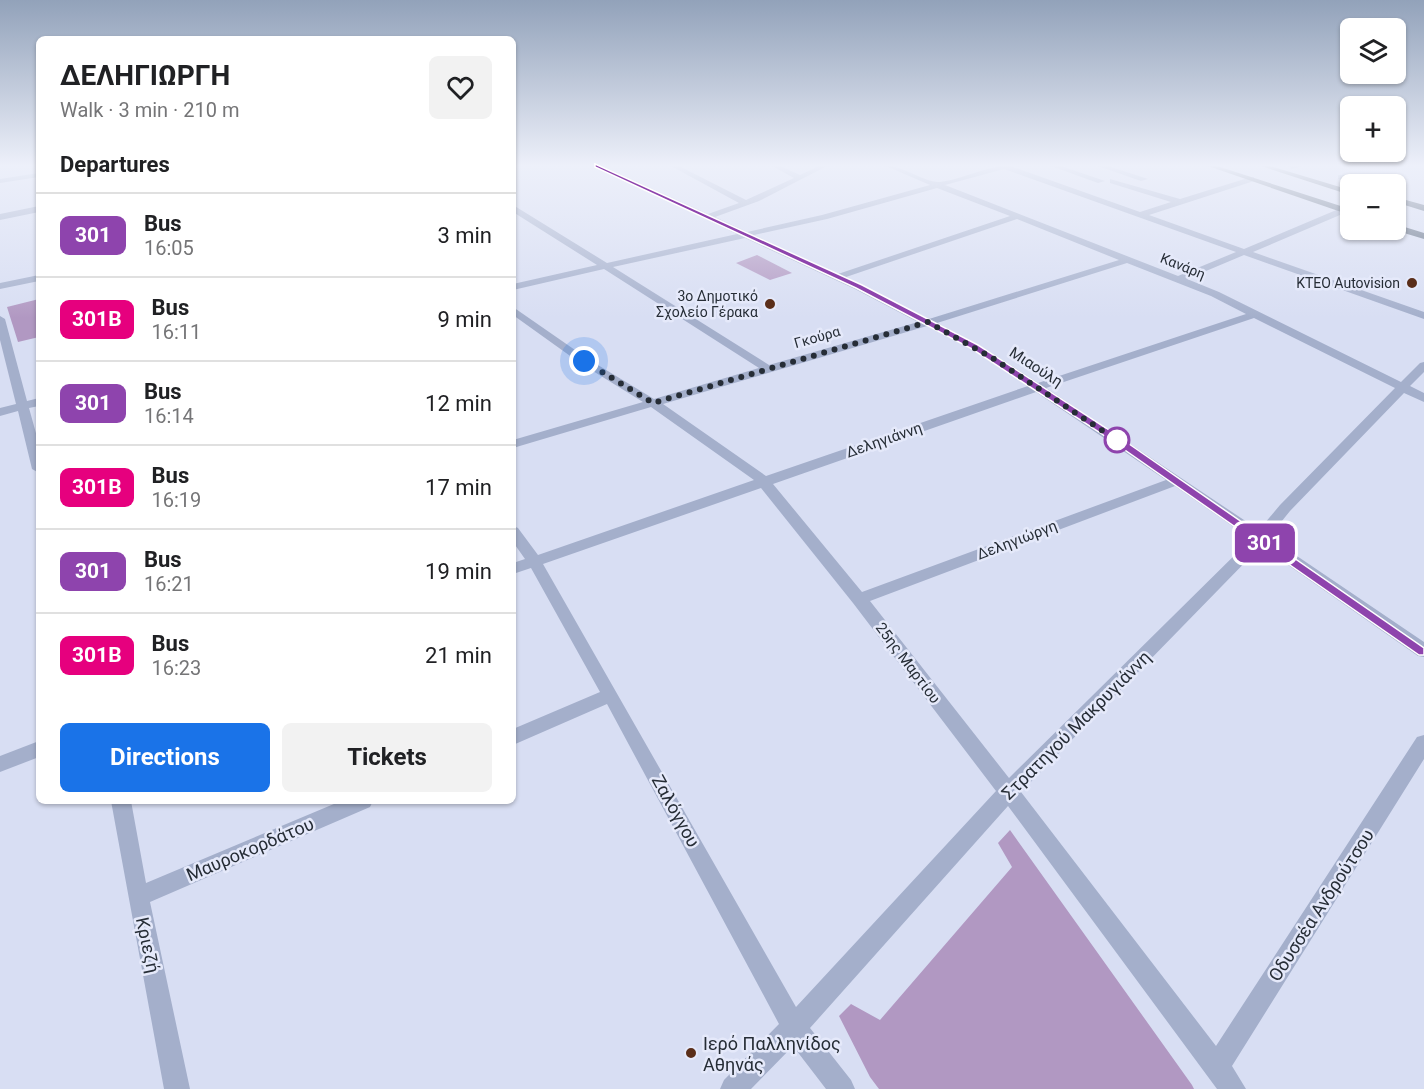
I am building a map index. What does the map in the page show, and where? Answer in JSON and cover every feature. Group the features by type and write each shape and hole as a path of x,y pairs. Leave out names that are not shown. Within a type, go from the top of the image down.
{"main road":[{"path":"1406,220 1424,226"},
{"path":"1406,230 1424,236"}],"street":[{"path":"527,217 766,368"},
{"name":"Μιαούλη","path":"710,217 838,277 975,347 1424,651"},
{"path":"516,286 825,217"},
{"path":"838,277 1017,217"},
{"name":"Κανάρη","path":"1021,217 1179,279 1424,398"},
{"path":"1150,217 1424,316"},
{"path":"1179,279 1327,217"},
{"name":"Γκούρα","path":"516,443 928,322 1130,259"},
{"path":"0,286 36,279"},
{"name":"25ης Μαρτίου","path":"516,312 584,361 653,403 764,482 859,599 1233,1089"},
{"name":"Δεληγιάννη","path":"516,568 1255,314"},
{"path":"0,319 36,458"},
{"name":"Στρατηγού Μακρυγιάννη","path":"733,1089 794,1027 1007,793 1259,540 1285,508 1424,365"},
{"path":"0,412 36,403"},
{"name":"Δεληγιώργη","path":"859,599 1175,481"},
{"name":"Ζαλόγγου","path":"516,535 534,561 611,695 794,1027 842,1089"},
{"path":"516,736 611,695"},
{"name":"Οδυσσέα Ανδρούτσου","path":"1217,1066 1424,743"},
{"path":"0,764 36,750"},
{"name":"Κριεζή","path":"122,804 177,1089"},
{"name":"Μαυροκορδάτου","path":"138,897 356,804"}],"shaded area":[{"path":"757,255 792,273 770,280 736,263"},
{"path":"36,300 36,338 18,342 7,307"},
{"path":"1010,830 1194,1089 879,1089 870,1077 839,1016 851,1004 880,1020 1012,867 998,843"}],"bus line":[{"name":"301","path":"708,217 859,287 975,347 1103,430 1259,540 1424,651"}],"place":[{"name":"ΚΤΕΟ Autovision","path":"1412,283"},
{"name":"3ο Δημοτικό Σχολείο Γέρακα","path":"770,304"},
{"name":"Ιερό Παλληνίδος Αθηνάς","path":"691,1053"}],"route":[{"path":"584,361 653,403 897,329 928,322 975,347 1121,443 1117,440"}]}
